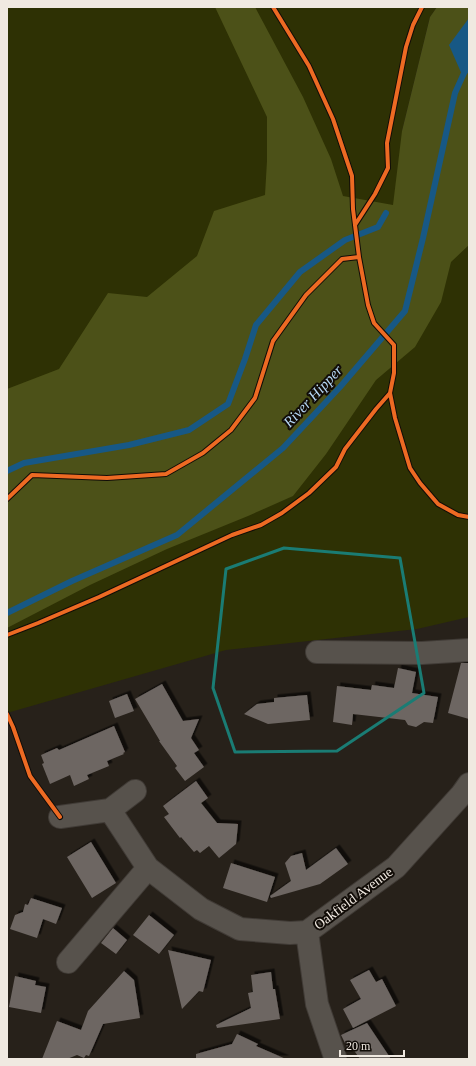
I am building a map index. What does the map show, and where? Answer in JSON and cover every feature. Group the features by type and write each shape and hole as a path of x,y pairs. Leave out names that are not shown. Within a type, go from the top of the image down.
{"street":[{"path":"316,652 422,653 469,650"},
{"path":"60,817 110,810 135,791"},
{"name":"Oakfield Avenue","path":"110,810 148,868 201,909 240,930 290,933 307,932 396,867 467,793"},
{"path":"68,962 148,868"},
{"path":"307,932 318,1004 335,1057"}],"highlighted area":[{"path":"284,548 400,558 424,693 337,751 235,752 213,688 226,569"}],"green space":[{"path":"7,7 437,7 430,17 402,131 450,262 469,245 469,617 417,629 226,650 7,713"},
{"path":"215,7 255,7 303,97 331,159 343,196 393,205 402,131 430,17 437,7 469,7 469,245 451,262 441,302 415,347 376,380 326,454 293,496 167,549 90,585 7,628 7,389 59,369 108,293 147,297 197,256 214,211 265,195 267,117"}],"water":[{"path":"469,18 469,72 463,77 449,45"}],"building":[{"path":"461,663 469,663 469,719 448,713"},
{"path":"398,668 416,672 412,693 438,697 433,723 424,722 416,727 408,725 405,720 353,714 352,725 333,722 337,686 371,690 372,685 394,688"},
{"path":"162,684 183,721 199,719 191,738 199,750 194,753 204,767 185,781 175,768 177,766 159,741 135,699"},
{"path":"127,694 134,711 115,718 109,701"},
{"path":"307,695 310,720 268,724 244,714 257,704 274,702 274,698"},
{"path":"114,726 125,752 123,753 124,754 107,761 109,766 87,775 89,779 74,786 70,775 50,784 42,764 44,763 41,755 57,748 59,750"},
{"path":"196,781 208,798 201,803 217,823 238,824 236,844 219,858 209,846 200,853 197,850 194,852 181,837 180,838 164,817 169,814 163,806"},
{"path":"91,842 116,883 92,898 67,857"},
{"path":"336,848 348,864 320,884 271,898 270,896 291,881 285,863 291,856 302,853 306,870"},
{"path":"231,863 275,877 267,902 223,888"},
{"path":"31,898 62,908 56,924 43,919 37,938 10,929 15,915 23,912 25,904 28,905"},
{"path":"149,915 174,935 159,954 133,935"},
{"path":"113,928 127,940 116,954 101,943"},
{"path":"168,950 211,960 203,992 199,991 182,1009"},
{"path":"369,970 376,982 382,979 396,1006 353,1028 343,1009 361,999 350,980"},
{"path":"124,971 134,980 140,1018 103,1024 89,1056 86,1055 84,1058 77,1055 67,1059 42,1059 57,1021 81,1030 88,1011"},
{"path":"271,972 273,989 275,989 280,1019 217,1028 216,1025 251,1008 248,993 253,992 251,975"},
{"path":"15,976 36,981 35,985 46,987 41,1013 9,1007"},
{"path":"367,1023 391,1059 360,1059 353,1049 349,1051 341,1035"},
{"path":"237,1034 258,1044 256,1046 286,1059 196,1059 196,1054 232,1044"}],"waterway":[{"name":"River Hipper","path":"7,613 72,581 177,535 283,448 340,387 405,311 423,238 455,93 469,62"},
{"path":"7,471 24,463 129,445 189,430 228,404 256,325 300,272 345,240 378,227 386,213"}],"cycle path":[{"path":"273,7 309,66 333,119 352,176 353,209 359,257 368,305 374,323 394,345 394,373 390,393 395,418 410,468 420,483 438,504 458,515 469,517"},
{"path":"355,225 375,194 388,168 387,143 406,47 413,25 422,7"},
{"path":"7,499 32,475 107,478 166,474 203,453 231,430 255,398 273,341 306,295 342,259 359,257"},
{"path":"7,635 99,597 232,535 261,525 282,513 309,493 336,467 345,449 390,393"},
{"path":"7,714 30,776 60,817"}]}
